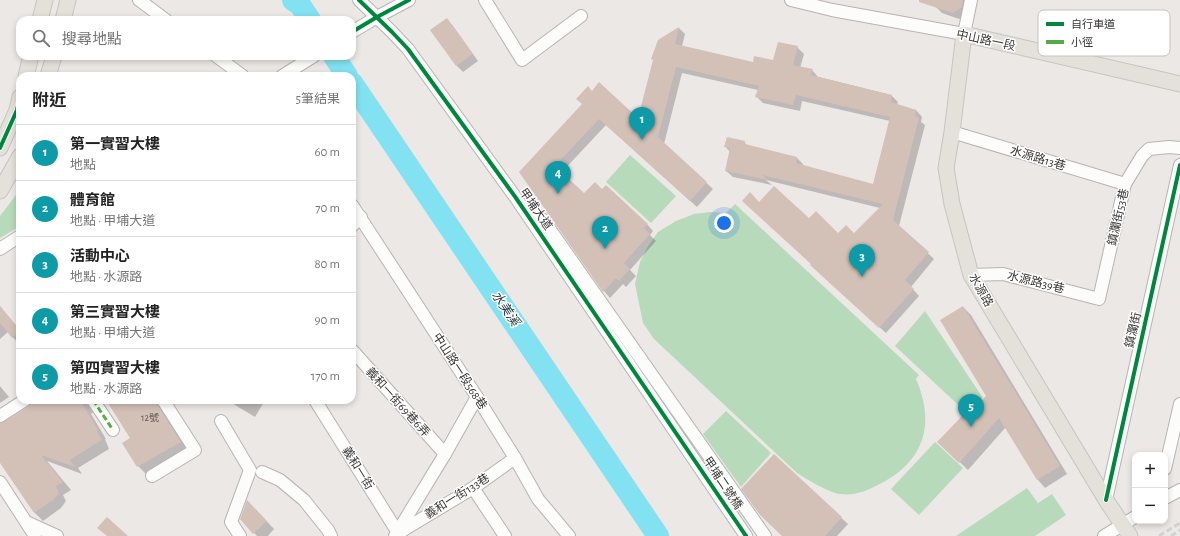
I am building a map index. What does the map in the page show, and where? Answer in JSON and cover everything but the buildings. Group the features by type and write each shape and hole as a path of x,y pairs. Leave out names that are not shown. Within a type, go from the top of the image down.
{"main road":[{"path":"41,16 45,0"},
{"path":"64,16 68,0"},
{"name":"中山路一段","path":"964,34 1038,51"},
{"name":"水源路","path":"964,34 946,168 952,204 971,275 1106,500 1130,526"},
{"name":"中山路一段","path":"1059,56 1180,84"},
{"path":"27,72 30,60"},
{"path":"49,72 53,60"},
{"path":"0,148 16,112"},
{"path":"0,191 16,163"}],"street":[{"path":"139,0 161,16"},
{"name":"甲埔大道","path":"359,0 408,49 516,198 682,442"},
{"path":"357,29 409,0"},
{"path":"484,0 522,60 581,16"},
{"name":"中山路一段","path":"792,0 835,5 964,34"},
{"name":"水源路","path":"964,34 971,0"},
{"path":"221,60 238,72"},
{"path":"288,72 308,60"},
{"name":"水源路13巷","path":"952,132 1125,184"},
{"name":"鎮瀾街53巷","path":"1099,299 1125,184 1142,156 1149,148 1180,148"},
{"name":"鎮瀾街","path":"1106,500 1180,165"},
{"path":"516,198 544,221 765,536"},
{"name":"中山路一段568巷","path":"356,210 477,396 516,458 538,499 569,536"},
{"path":"356,222 361,217"},
{"path":"0,249 16,239"},
{"name":"水源路39巷","path":"971,275 1003,274 1099,299"},
{"name":"義和一街69巷6弄","path":"356,354 445,454"},
{"path":"398,535 477,396"},
{"path":"0,416 19,404"},
{"path":"96,404 113,430"},
{"path":"152,476 195,450 166,404"},
{"name":"義和一街","path":"317,404 398,535"},
{"path":"1168,456 1180,404"},
{"path":"221,421 250,470 231,522 240,536"},
{"name":"甲埔二號橋","path":"682,442 746,536"},
{"name":"義和一街133巷","path":"398,535 473,488 516,458"},
{"path":"262,472 280,480 304,500 328,530 331,536"},
{"path":"0,482 35,536"},
{"path":"473,488 505,536"},
{"path":"1168,496 1180,490"},
{"path":"26,522 57,536"},
{"path":"1104,536 1130,526"}],"green space":[{"path":"630,155 676,196 651,223 606,182"},
{"path":"16,195 16,228 0,238 0,216"},
{"path":"735,204 919,375 916,379 922,396 925,412 925,427 922,441 916,453 906,465 894,476 874,487 855,494 840,494 824,488 797,473 654,339 643,323 635,284 640,262 648,246 658,232 676,221 694,214 710,212 726,213"},
{"path":"925,311 983,398 968,414 895,346"},
{"path":"726,411 771,453 741,487 703,434"},
{"path":"935,442 963,468 919,515 891,489"},
{"path":"1027,488 1038,503 1052,494 1066,515 1035,536 956,536"}],"waterway":[{"name":"水美溪","path":"293,0 300,5 307,16"},
{"name":"水美溪","path":"337,60 344,72"},
{"name":"水美溪","path":"356,89 658,536"}],"railway":[{"path":"1159,536 1180,523"},
{"path":"1171,536 1180,530"}],"marked path":[{"path":"96,404 113,430"}],"cycle path":[{"path":"359,0 408,49 516,198 746,536"},
{"path":"356,30 409,0"},
{"path":"0,148 16,112"},
{"path":"1106,500 1180,165"}],"place":[{"name":"第一實習大樓","path":"642,140"},
{"name":"第三實習大樓","path":"558,194"},
{"name":"體育館","path":"605,249"},
{"name":"活動中心","path":"862,277"},
{"name":"第四實習大樓","path":"971,427"}]}
